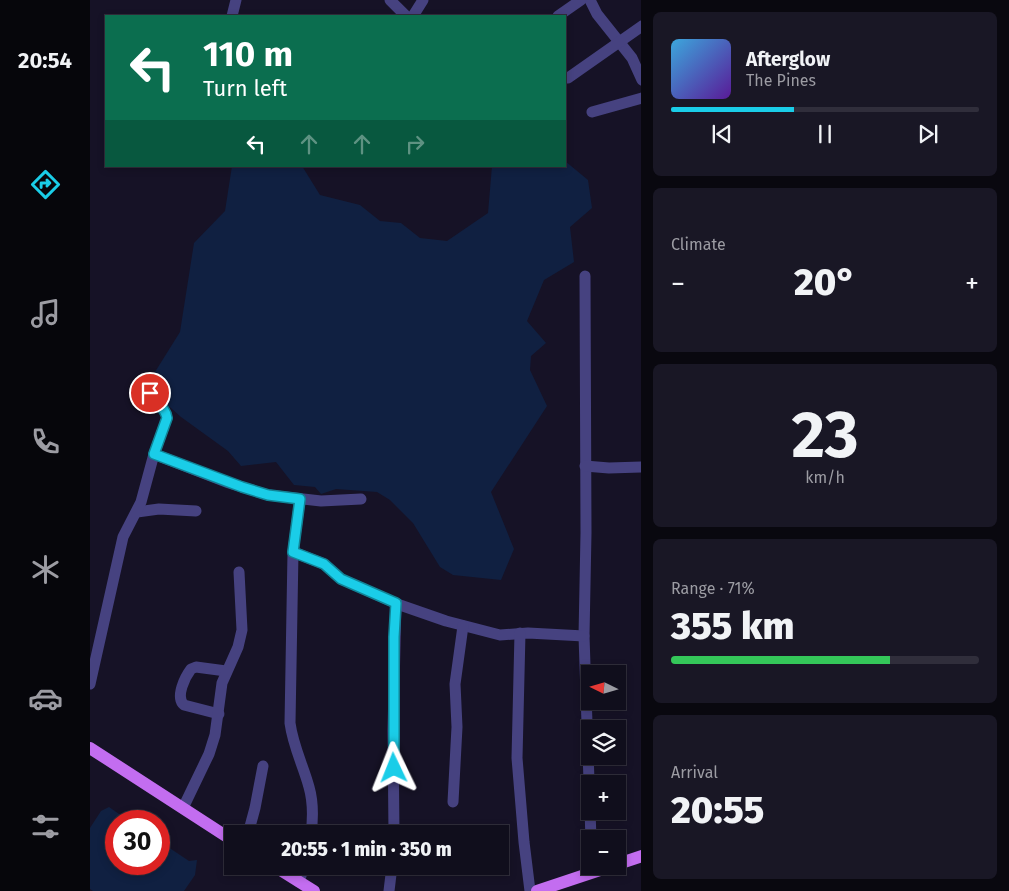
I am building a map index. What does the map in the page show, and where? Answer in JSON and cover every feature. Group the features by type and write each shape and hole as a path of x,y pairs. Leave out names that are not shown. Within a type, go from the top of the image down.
{"main road":[{"path":"90,748 224,835"},
{"path":"626,861 641,856"},
{"path":"537,891 581,874"},
{"path":"288,875 314,891"}],"street":[{"path":"232,15 236,0"},
{"path":"390,0 405,15"},
{"path":"415,15 423,0"},
{"path":"559,15 581,0"},
{"path":"590,0 597,14 632,58 641,78"},
{"path":"568,78 641,27"},
{"path":"592,112 641,98"},
{"path":"584,276 584,636 591,830"},
{"path":"90,684 123,537 137,512 167,418 166,413 150,393"},
{"path":"154,454 229,483 268,495 321,501 361,499"},
{"path":"585,466 609,468 641,467"},
{"path":"300,499 293,552 290,723 292,738 309,788 312,808 311,825"},
{"path":"137,512 159,509 196,511"},
{"path":"293,552 324,564 341,579 396,603 463,626 500,635 520,633 584,636"},
{"path":"184,808 209,754 219,714 222,683 238,647 242,630 239,572"},
{"path":"394,825 392,730 396,603"},
{"path":"453,802 457,727 455,684 463,626"},
{"path":"520,633 517,758 530,891"},
{"path":"219,714 184,705 181,703 180,697 190,668 226,671"},
{"path":"250,825 263,766"},
{"path":"299,882 301,875"},
{"path":"389,891 391,875"}],"water":[{"path":"566,162 588,180 592,208 570,227 574,262 544,280 527,321 546,343 531,356 530,370 547,406 491,492 514,549 501,580 453,575 440,567 413,523 390,500 377,492 336,489 321,494 315,487 294,485 276,462 241,466 228,451 181,417 153,392 155,372 180,332 194,243 225,211 232,167 303,167 320,195 360,205 380,221 401,223 420,238 447,241 488,213 492,167 566,167"},
{"path":"109,807 113,810 105,810 105,875 170,875 170,848 189,861 197,860 195,875 184,891 93,891 90,889 90,828 101,811"}],"route":[{"path":"150,393 166,413 167,418 154,454 229,483 268,495 300,499 293,552 324,564 341,579 396,603 392,730 394,768"}]}
